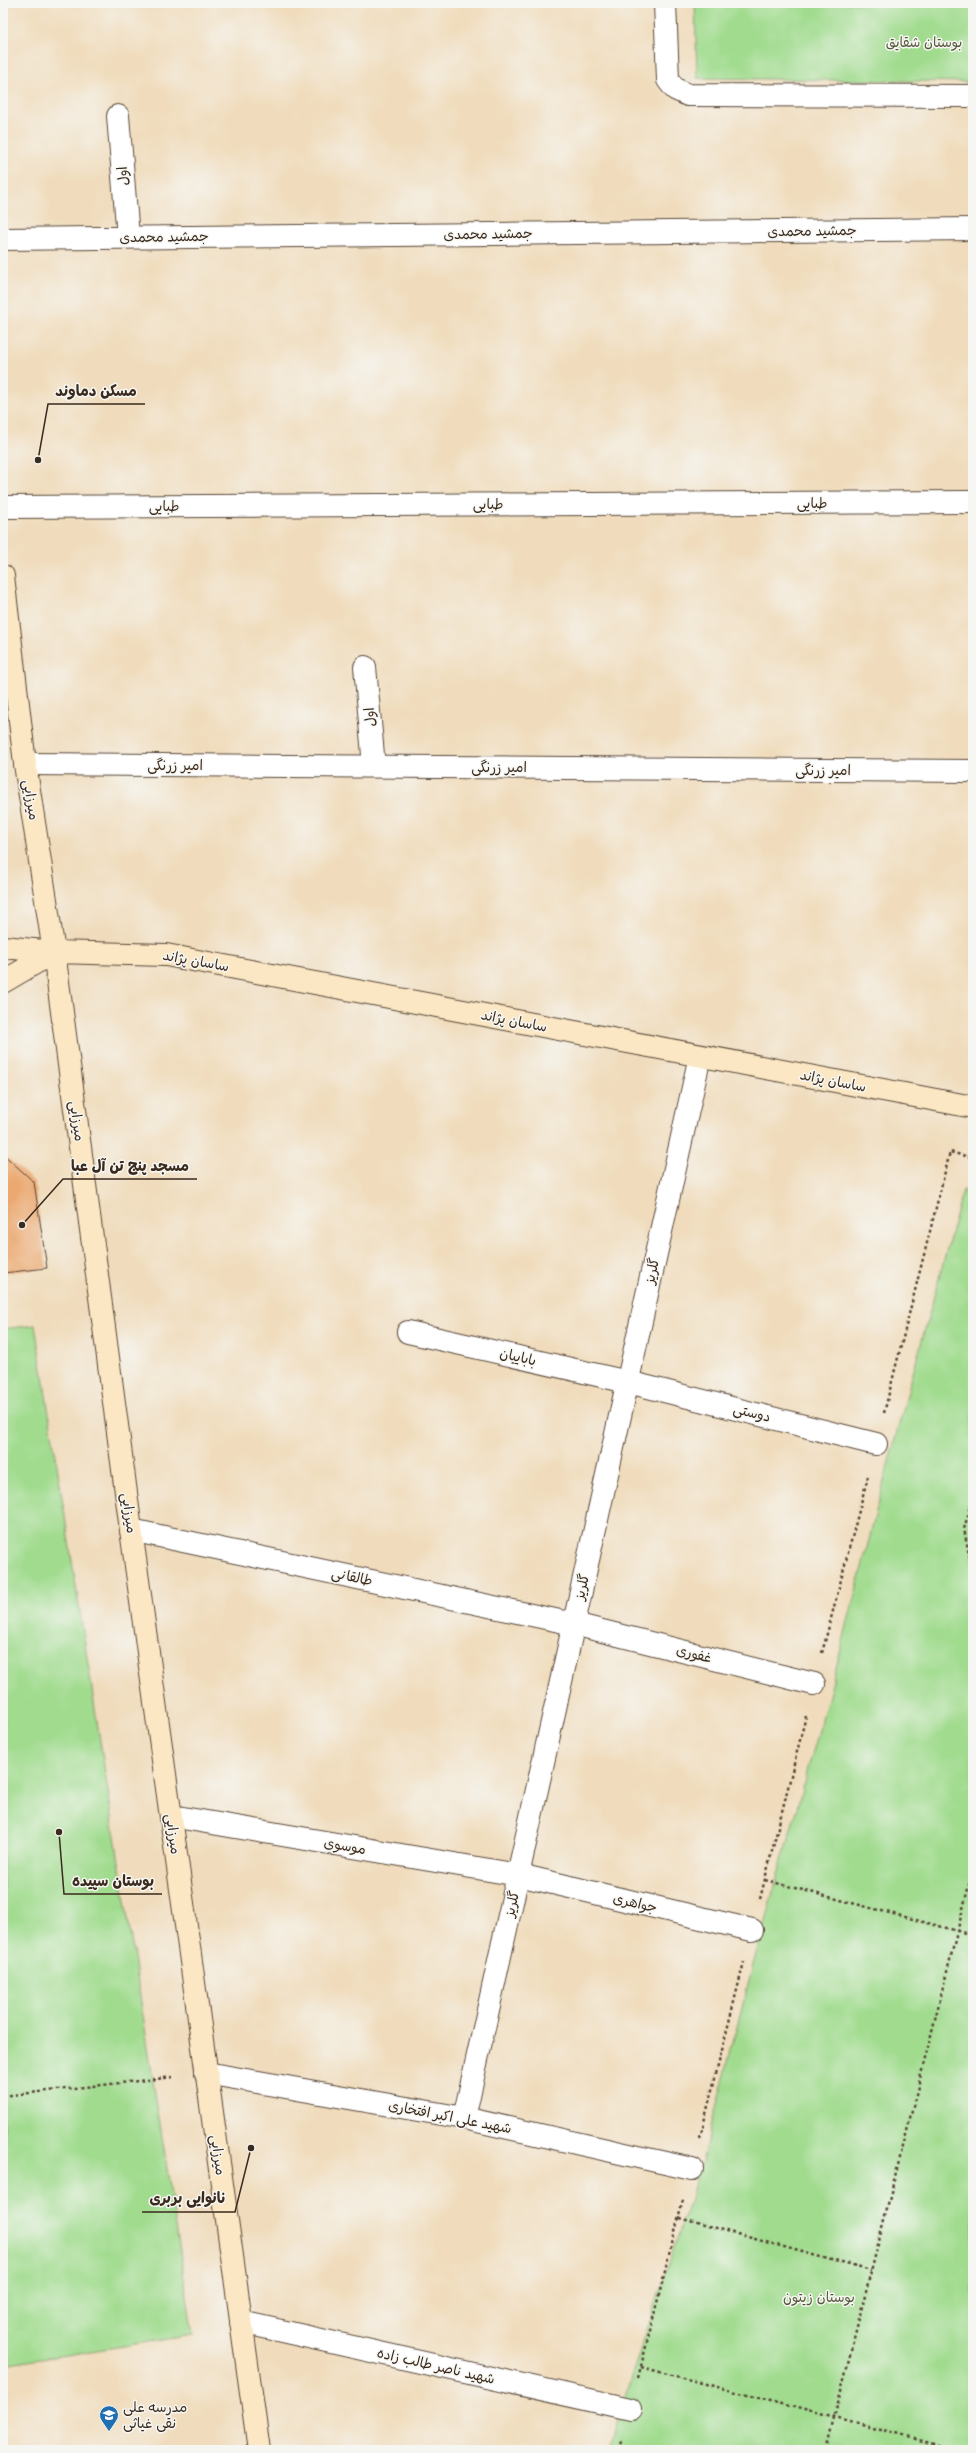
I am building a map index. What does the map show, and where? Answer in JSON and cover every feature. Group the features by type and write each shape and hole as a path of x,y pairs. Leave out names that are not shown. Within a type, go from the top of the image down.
{"main road":[{"name":"میرزایی","path":"3,576 25,764 54,952 131,1530 259,2450"},
{"name":"ساسان پژاند","path":"3,947 54,952 166,955 973,1107"},
{"path":"3,982 54,952"}],"street":[{"path":"665,3 668,80 676,89 688,95 973,96"},
{"name":"اول","path":"118,116 128,237"},
{"name":"جمشید محمدی","path":"3,239 973,229"},
{"name":"طبایی","path":"3,507 973,502"},
{"name":"اول","path":"365,667 374,766"},
{"name":"امیر زرنگی","path":"25,764 973,771"},
{"name":"گلریز","path":"464,2118 700,1056"},
{"name":"باباییان","path":"408,1332 628,1382"},
{"name":"دوستی","path":"628,1382 876,1444"},
{"name":"طالقانی","path":"131,1530 574,1624"},
{"name":"غفوری","path":"574,1624 814,1684"},
{"name":"موسوی","path":"171,1816 519,1875"},
{"name":"جواهری","path":"519,1875 752,1930"},
{"name":"شهید علی اکبر افتخاری","path":"206,2073 464,2118 692,2169"},
{"name":"شهید ناصر طالب زاده","path":"241,2322 630,2409"}],"path":[{"path":"620,2450 950,1152 973,1158"},
{"path":"973,1497 964,1529 973,1575"},
{"path":"826,2450 973,1869"},
{"path":"765,1880 973,1935"},
{"path":"3,2096 206,2073"},
{"path":"679,2218 871,2271"},
{"path":"641,2367 957,2450"}],"green space":[{"name":"بوستان شقایق","path":"695,3 973,3 973,82 697,78"},
{"name":"بوستان زیتون","path":"963,1190 973,1192 973,2450 610,2450 622,2405 700,2169 762,1931 831,1688 892,1450"},
{"path":"35,1325 193,2335 3,2365 3,1329"}],"building":[{"path":"3,1154 34,1182 47,1268 3,1273"}],"place":[{"name":"مسکن دماوند","path":"38,460"},
{"name":"مسجد پنج تن آل عبا","path":"22,1225"},
{"name":"بوستان سپیده","path":"59,1832"},
{"name":"نانوایی بربری","path":"251,2148"},
{"name":"مدرسه علی نقی غیاثی","path":"109,2432"}]}
